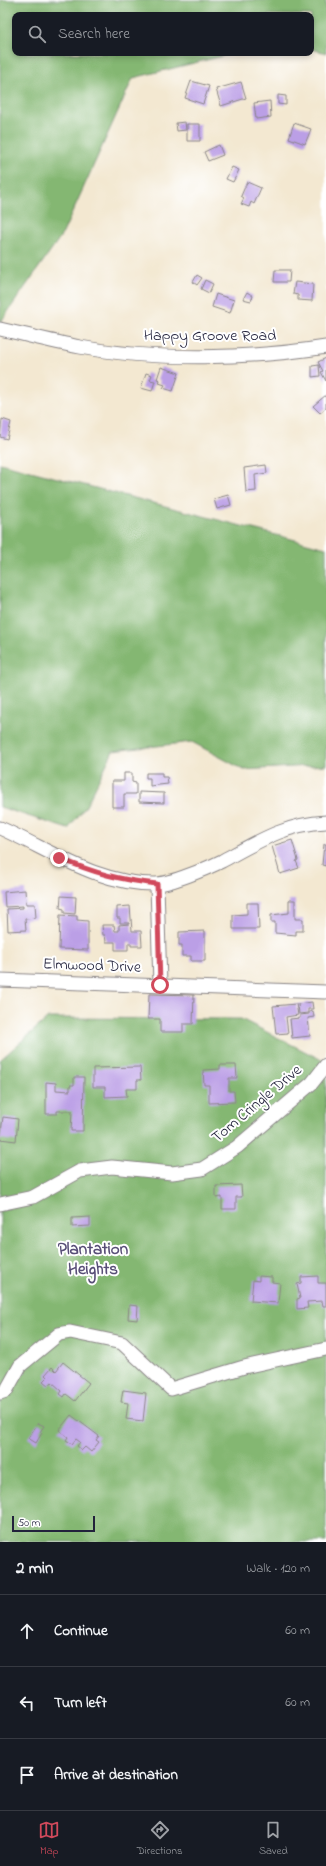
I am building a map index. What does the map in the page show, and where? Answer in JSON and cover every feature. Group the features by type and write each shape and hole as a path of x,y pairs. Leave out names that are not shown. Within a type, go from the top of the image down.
{"street":[{"name":"Happy Groove Road","path":"0,329 81,347 166,356 284,353 326,346"},
{"path":"0,828 89,871 121,880 157,884 217,863 280,830 299,825 326,822"},
{"path":"157,884 160,985"},
{"name":"Elmwood Drive","path":"0,980 326,992"},
{"name":"Tom Cringle Drive","path":"0,1204 33,1197 80,1171 112,1167 172,1173 202,1169 237,1147 312,1083 326,1065"},
{"path":"0,1393 6,1391 20,1366 59,1334 70,1332 122,1343 171,1389 244,1367 326,1349"}],"green space":[{"path":"0,0 326,0 326,53 314,50 314,12 12,12 12,56 223,56 133,78 63,233 0,323"},
{"path":"0,463 326,548 326,765 244,770 192,742 113,751 86,806 68,829 0,807"},
{"path":"48,1018 241,1019 326,1062 326,1542 0,1542 0,1060"}],"building":[{"path":"191,81 209,86 203,104 185,98"},
{"path":"241,82 246,98 221,106 216,89"},
{"path":"278,95 286,96 286,105 278,104"},
{"path":"270,101 271,117 256,119 254,103"},
{"path":"185,122 186,130 177,131 176,123"},
{"path":"294,123 311,129 305,144 289,138"},
{"path":"187,124 200,124 200,141 187,141"},
{"path":"219,145 223,155 208,161 204,152"},
{"path":"232,167 239,170 233,182 226,179"},
{"path":"247,182 261,188 254,204 251,202 249,207 241,204 244,198 241,196"},
{"path":"275,270 290,270 289,282 274,282"},
{"path":"197,275 202,278 197,285 193,282"},
{"path":"205,280 213,284 209,293 201,289"},
{"path":"295,282 313,284 312,301 298,300 298,295 293,294"},
{"path":"247,292 253,296 251,301 243,299"},
{"path":"216,294 234,300 230,313 212,307"},
{"path":"326,358 326,381 318,362"},
{"path":"319,365 320,376 312,377 312,366"},
{"path":"161,367 179,373 173,391 163,388 165,385 159,383 160,380 157,379"},
{"path":"146,373 152,375 150,380 155,381 152,391 141,388"},
{"path":"326,395 326,408 320,413 313,406"},
{"path":"2,419 11,422 7,439 0,437"},
{"path":"266,465 267,473 255,475 256,491 246,492 244,468"},
{"path":"228,495 231,505 217,509 214,499"},
{"path":"124,773 132,773 132,782 136,783 136,794 124,794 124,807 112,807 112,781 124,781"},
{"path":"146,773 162,773 162,777 167,777 168,784 150,786 150,778 146,778"},
{"path":"139,792 164,793 164,803 139,802"},
{"path":"292,840 298,860 296,861 299,868 280,874 272,846"},
{"path":"324,844 326,844 326,866 322,865"},
{"path":"25,890 26,904 35,904 36,918 25,919 26,930 8,931 7,909 23,908 23,906 5,907 4,892"},
{"path":"61,896 76,897 75,914 64,913 64,909 60,908"},
{"path":"289,900 295,900 295,919 303,919 303,931 296,931 296,935 275,933 275,922 271,922 271,915 289,913"},
{"path":"247,903 258,903 259,929 233,929 233,915 247,914"},
{"path":"130,906 132,931 141,931 142,946 131,946 131,943 128,943 128,950 115,950 115,942 106,942 105,935 103,935 102,925 114,925 115,931 119,931 119,925 129,923 120,923 120,918 117,918 117,907"},
{"path":"60,915 77,916 77,920 88,921 88,950 59,949"},
{"path":"205,931 205,961 191,961 191,956 182,956 182,945 179,945 179,932"},
{"path":"149,994 194,995 193,1024 183,1024 183,1032 160,1032 160,1019 148,1019"},
{"path":"312,1002 313,1009 308,1009 308,1013 299,1014 298,1004"},
{"path":"296,1004 298,1015 286,1017 288,1033 276,1034 273,1006"},
{"path":"313,1011 314,1017 308,1018 310,1036 292,1038 290,1019 300,1018 300,1015 309,1014 309,1012"},
{"path":"220,1065 236,1065 237,1078 229,1078 229,1091 234,1091 235,1102 209,1103 209,1085 204,1085 203,1070 220,1069"},
{"path":"140,1067 141,1080 137,1080 137,1089 126,1089 127,1096 105,1097 105,1087 93,1087 93,1068"},
{"path":"74,1077 84,1077 83,1131 71,1131 72,1111 57,1111 57,1114 46,1114 46,1082 56,1083 56,1090 70,1091 70,1085 74,1085"},
{"path":"3,1117 18,1119 16,1141 0,1139"},
{"path":"241,1185 242,1197 236,1197 236,1209 222,1209 222,1197 216,1198 216,1186"},
{"path":"90,1217 90,1226 72,1227 72,1218"},
{"path":"259,1276 272,1277 272,1282 280,1283 278,1303 251,1301 253,1280 259,1281"},
{"path":"318,1276 318,1283 326,1283 326,1306 323,1306 322,1301 307,1302 308,1308 297,1309 297,1299 300,1298 297,1284 301,1283 301,1277"},
{"path":"129,1305 138,1306 137,1320 128,1319"},
{"path":"63,1362 89,1383 75,1401 66,1394 64,1397 60,1394 62,1391 52,1382 49,1386 43,1381 47,1377 45,1375 52,1367 56,1371"},
{"path":"123,1390 146,1393 143,1421 126,1419 128,1403 121,1402"},
{"path":"71,1415 99,1436 96,1440 99,1442 91,1452 85,1447 82,1450 77,1446 80,1442 76,1439 72,1444 66,1440 68,1437 59,1430"},
{"path":"38,1423 44,1426 36,1443 28,1438"}],"district":[{"name":"Plantation Heights","path":"93,1259"}],"route":[{"path":"59,858 89,871 121,880 157,884 160,985"}]}
